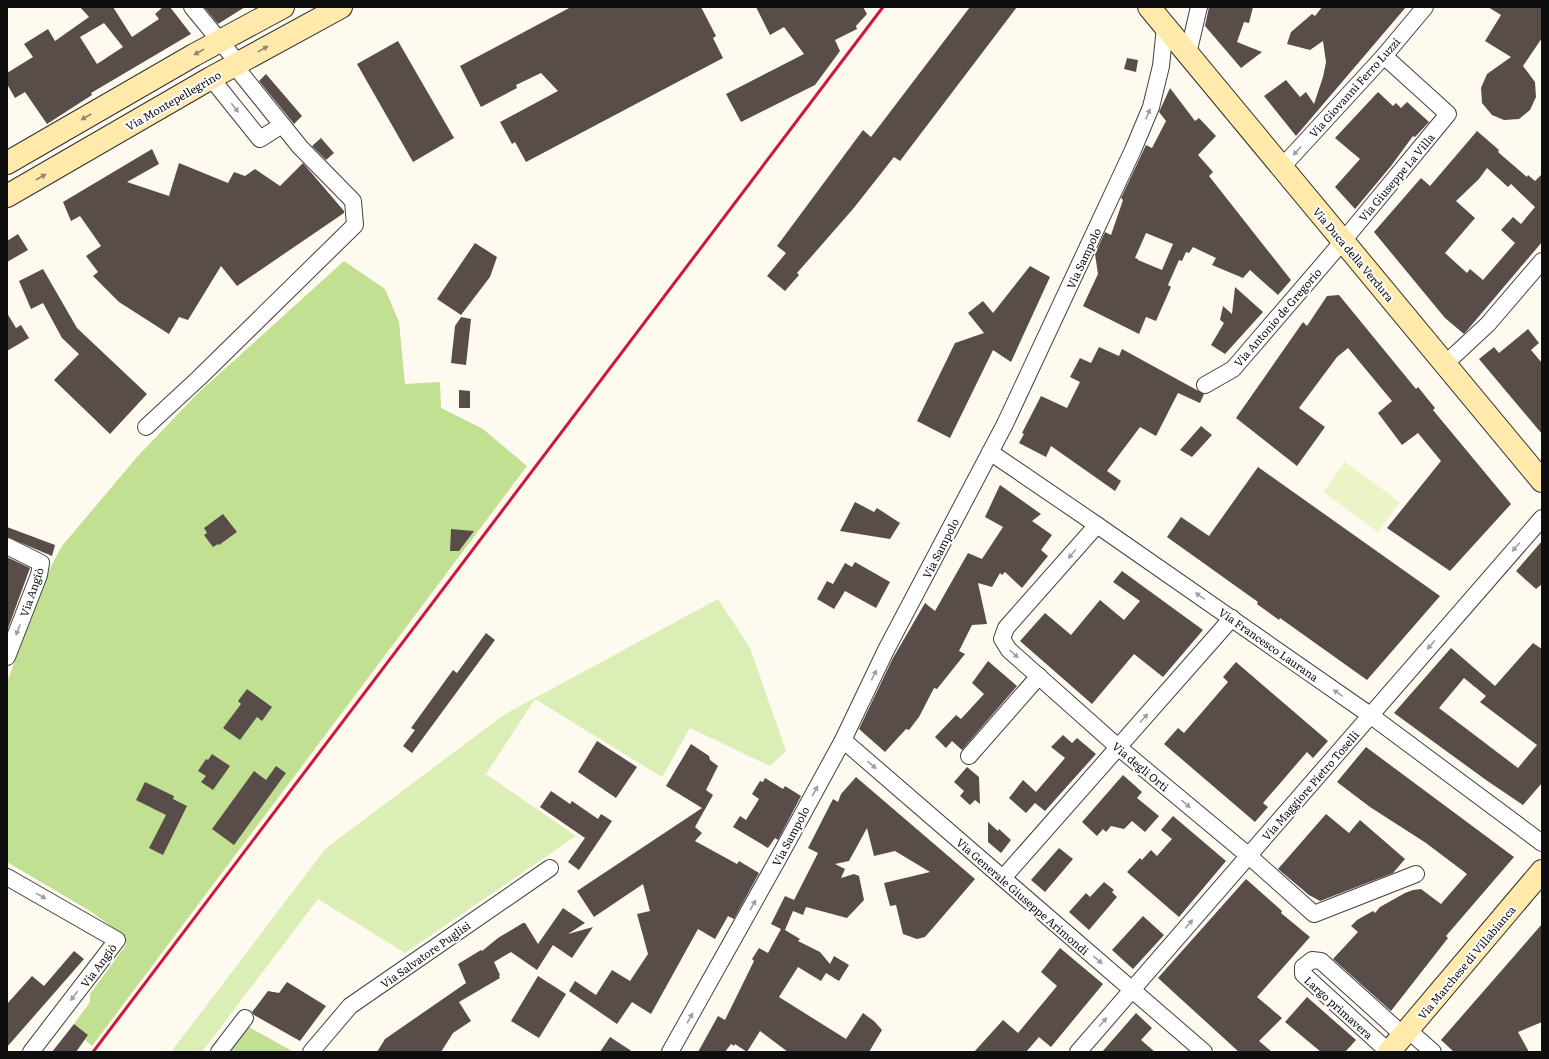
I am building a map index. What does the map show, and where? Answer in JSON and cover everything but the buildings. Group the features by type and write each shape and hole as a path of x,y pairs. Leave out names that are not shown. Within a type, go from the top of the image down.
{"street":[{"path":"146,427 199,378 355,225 353,201 300,147 220,41 192,7"},
{"path":"7,163 220,41 283,7"},
{"name":"Via Montepellegrino","path":"7,196 211,78 341,7"},
{"name":"Via Duca della Verdura","path":"1149,7 1166,17 1188,54 1542,481"},
{"path":"1188,54 1199,7"},
{"name":"Via Giovanni Ferro Luzzi","path":"1282,167 1384,56 1425,7"},
{"name":"Via Sampolo","path":"674,1050 843,740 886,650 990,452 1099,222 1151,107 1161,66 1166,17"},
{"name":"Via Giuseppe La Villa","path":"1343,241 1448,114 1384,56"},
{"path":"211,78 260,139 282,125"},
{"name":"Via Antonio de Gregorio","path":"1205,385 1233,369 1343,241"},
{"path":"1445,364 1488,324 1542,261"},
{"name":"Via Francesco Laurana","path":"990,452 1232,618 1370,715 1542,843"},
{"name":"Via Maggiore Pietro Toselli","path":"1078,1052 1542,518"},
{"name":"Via degli Orti","path":"1097,525 1006,628 1002,639 1009,650 1118,747 1249,856 1314,914 1416,874"},
{"name":"Via Angiò","path":"7,546 41,563 39,575 7,657"},
{"path":"1003,878 1232,618"},
{"path":"969,756 1039,676"},
{"name":"Via Generale Giuseppe Arimondi","path":"843,740 1204,1052"},
{"name":"Via Salvatore Puglisi","path":"311,1052 350,1006 550,868"},
{"name":"Via Marchese di Villabianca","path":"1406,1038 1542,871"},
{"name":"Via Angiò","path":"7,877 117,940 31,1052"},
{"name":"Via Marchese di Villabianca","path":"1389,1052 1406,1038 1542,888"},
{"name":"Largo primavera","path":"1389,1052 1302,974 1303,967 1312,960 1321,961 1406,1038"},
{"path":"219,1052 245,1018"},
{"path":"1406,1038 1433,1052"}],"green space":[{"path":"344,261 385,289 399,322 405,384 440,382 441,408 483,429 527,466 92,1046 85,1040 88,1035 74,1024 90,1002 90,994 126,945 126,937 90,911 7,862 7,682 51,566 62,546 137,457 196,395"},
{"path":"1345,462 1400,502 1378,532 1323,492"},
{"path":"718,599 750,648 786,751 770,766 690,728 662,777 535,699 486,774 576,836 405,953 318,899 202,1052 171,1052 326,848 505,714"},
{"path":"247,1026 292,1051 228,1052"}],"railway":[{"path":"93,1052 883,7"}]}
